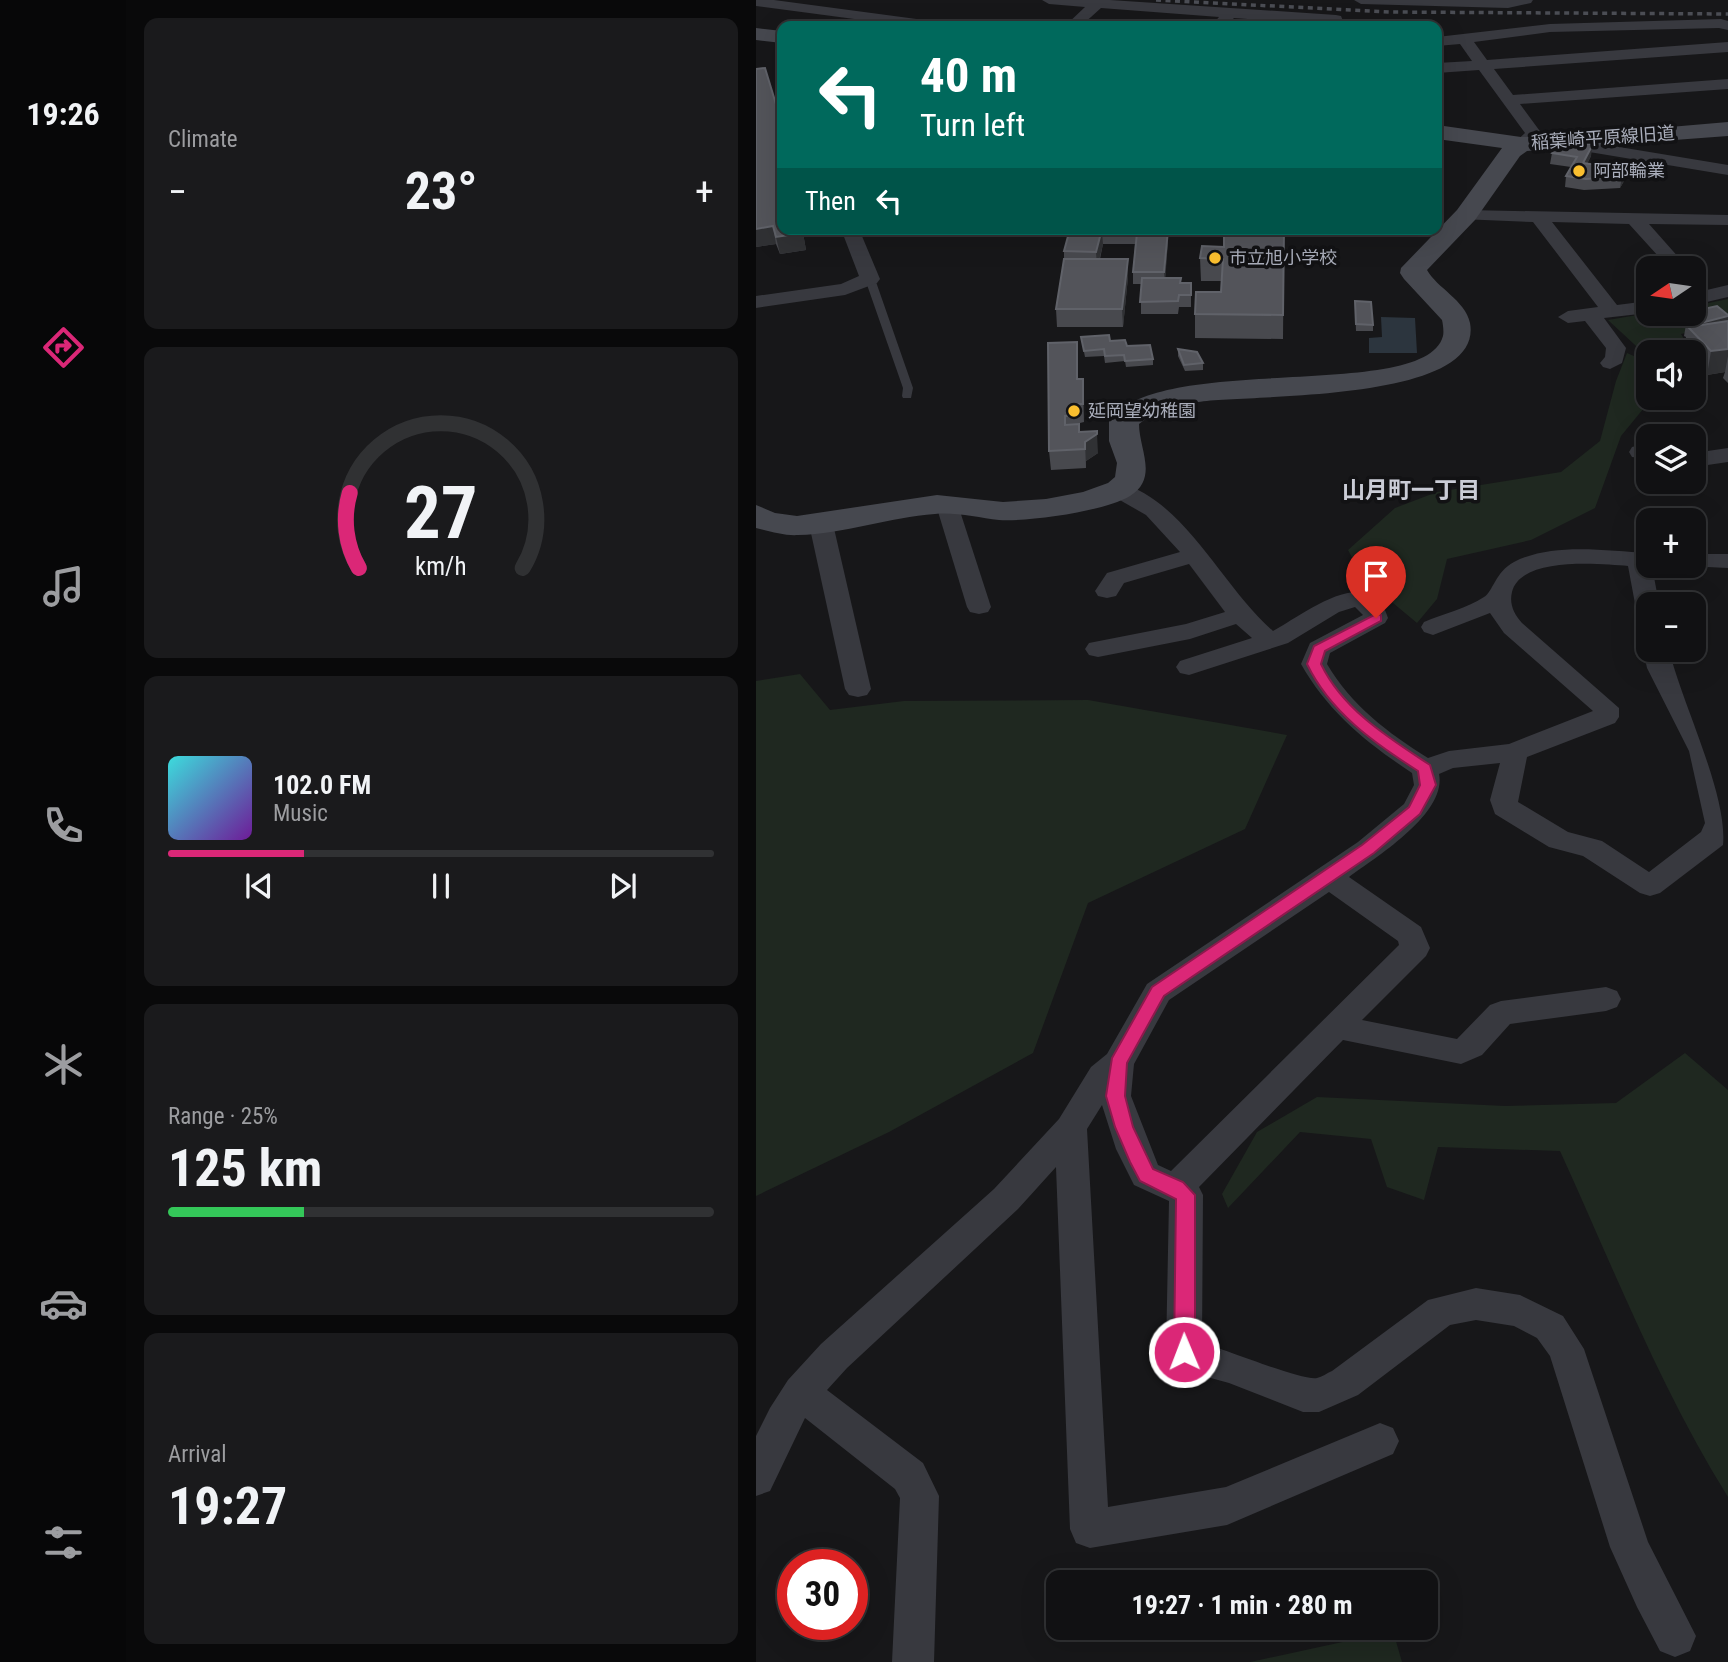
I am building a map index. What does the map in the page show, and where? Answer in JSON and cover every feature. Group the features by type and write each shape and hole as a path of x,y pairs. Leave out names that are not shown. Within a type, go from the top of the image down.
{"street":[{"path":"1049,0 1337,21"},
{"path":"1361,0 1526,0"},
{"path":"756,2 875,21"},
{"path":"1082,21 1099,2"},
{"path":"890,21 909,7"},
{"path":"1222,21 1230,13"},
{"path":"1442,41 1496,33 1584,26 1721,23 1728,26"},
{"path":"756,34 777,38"},
{"path":"759,520 797,526 821,524 887,510 947,505 1003,511 1045,508 1088,500 1119,490 1130,478 1132,463 1124,441 1124,421 1141,407 1198,393 1364,380 1409,373 1427,366 1447,352 1457,336 1456,320 1450,310 1413,273 1414,268 1466,215 1512,151 1534,134 1464,39"},
{"path":"1442,68 1728,47"},
{"path":"1510,100 1728,84"},
{"name":"稲葉崎平原線旧道","path":"1442,133 1521,144 1565,143 1728,129"},
{"path":"1565,143 1728,170"},
{"path":"1466,215 1728,220"},
{"path":"1539,218 1612,312"},
{"path":"1636,220 1668,256"},
{"path":"756,303 845,289 870,279 852,235"},
{"path":"1706,292 1728,290"},
{"path":"1568,317 1636,309"},
{"path":"1590,314 1616,348 1615,359 1609,363"},
{"path":"1706,458 1728,455"},
{"path":"1119,490 1137,497 1156,512 1241,615 1270,641"},
{"path":"947,505 979,607"},
{"path":"821,524 858,690"},
{"path":"1107,591 1115,578 1193,555"},
{"path":"1425,769 1449,760 1513,752 1606,717 1606,709 1513,628 1502,615 1497,601 1503,583 1516,571 1539,561 1551,558 1636,560"},
{"path":"1706,561 1728,561"},
{"path":"756,1478 783,1420 801,1392 834,1356 1006,1199 1071,1128 1102,1076 1118,1063 1158,992 1328,877 1415,810 1428,785 1425,769 1378,738 1349,711 1322,681 1314,664 1319,649 1376,618 1369,604 1359,600 1346,600 1283,636 1189,667"},
{"path":"1433,627 1497,601"},
{"path":"1098,649 1191,631 1241,615"},
{"path":"1513,752 1515,766 1502,798 1505,807 1559,840 1592,848 1650,886 1713,838 1723,827 1702,751 1659,662"},
{"path":"1176,1188 1415,948 1411,935 1328,877"},
{"path":"1336,1027 1461,1052 1471,1046 1501,1013 1606,999"},
{"path":"1118,1063 1115,1096 1133,1149 1146,1175 1186,1195 1184,1352 1191,1357 1230,1367 1303,1395 1319,1395 1345,1383 1441,1311 1476,1304 1520,1311 1550,1327 1566,1349 1630,1547 1675,1636"},
{"path":"1071,1128 1090,1529 1227,1506 1380,1441"},
{"path":"801,1392 909,1476 920,1496 913,1662"}],"lane":[{"path":"870,279 908,387 907,396"}],"shaded area":[{"path":"1728,299 1728,326 1724,324 1681,334 1684,340 1636,340 1636,346 1608,320 1636,315 1636,326 1706,326 1706,304"},
{"path":"1381,317 1415,318 1417,353 1369,353 1369,338 1382,337"},
{"path":"1627,353 1636,357 1636,410 1642,410 1621,436 1595,508 1531,540 1447,559 1437,599 1417,623 1363,578 1348,550 1395,508 1437,492 1561,472 1600,441 1616,381"},
{"path":"800,674 830,710 904,701 1088,700 1287,735 1245,829 1088,903 1033,1053 889,1132 756,1196 756,681"},
{"path":"1685,1053 1728,1090 1728,1497 1703,1456 1659,1370 1560,1151 1438,1147 1424,1200 1387,1187 1371,1139 1300,1132 1228,1208 1222,1194 1257,1132 1317,1097 1505,1106 1616,1103"},
{"path":"1351,1640 1396,1640 1402,1662 1250,1662"}],"building":[{"path":"765,68 777,108 777,235 790,235 776,237 773,226 756,229 756,69"},
{"path":"1558,143 1593,144 1583,163 1625,169 1622,176 1586,179 1566,176 1577,157 1552,153"},
{"path":"1068,235 1100,235 1096,252 1064,251"},
{"path":"1137,235 1168,235 1164,272 1133,272"},
{"path":"1224,235 1284,235 1283,315 1195,314 1196,292 1221,292 1223,259 1200,258 1202,246 1224,247"},
{"path":"1064,259 1128,259 1122,309 1056,309"},
{"path":"1142,278 1181,278 1180,283 1191,283 1191,295 1179,295 1178,301 1140,302"},
{"path":"1355,301 1371,302 1373,325 1356,324"},
{"path":"1717,306 1728,316 1706,322 1706,308"},
{"path":"1728,321 1728,349 1711,351 1706,346 1706,340 1700,340 1688,327"},
{"path":"1109,335 1110,341 1125,340 1127,346 1150,345 1153,359 1125,361 1124,355 1105,356 1104,349 1084,351 1081,337"},
{"path":"1077,342 1077,379 1083,379 1083,404 1078,404 1078,415 1065,416 1065,425 1079,424 1079,432 1097,431 1097,434 1085,442 1085,449 1049,451 1048,343"},
{"path":"1178,349 1197,352 1203,363 1184,365"}],"railway":[{"path":"1156,0 1389,12 1728,14"}],"place":[{"name":"阿部輪業","path":"1579,171"},
{"name":"市立旭小学校","path":"1215,258"},
{"name":"延岡望幼稚園","path":"1074,411"}],"district":[{"name":"山月町一丁目","path":"1411,490"}],"route":[{"path":"1184,1352 1186,1195 1146,1175 1124,1127 1115,1096 1118,1063 1158,992 1311,890 1368,849 1415,810 1428,785 1425,769 1378,738 1349,711 1322,681 1314,664 1319,649 1331,640 1376,618"}]}
